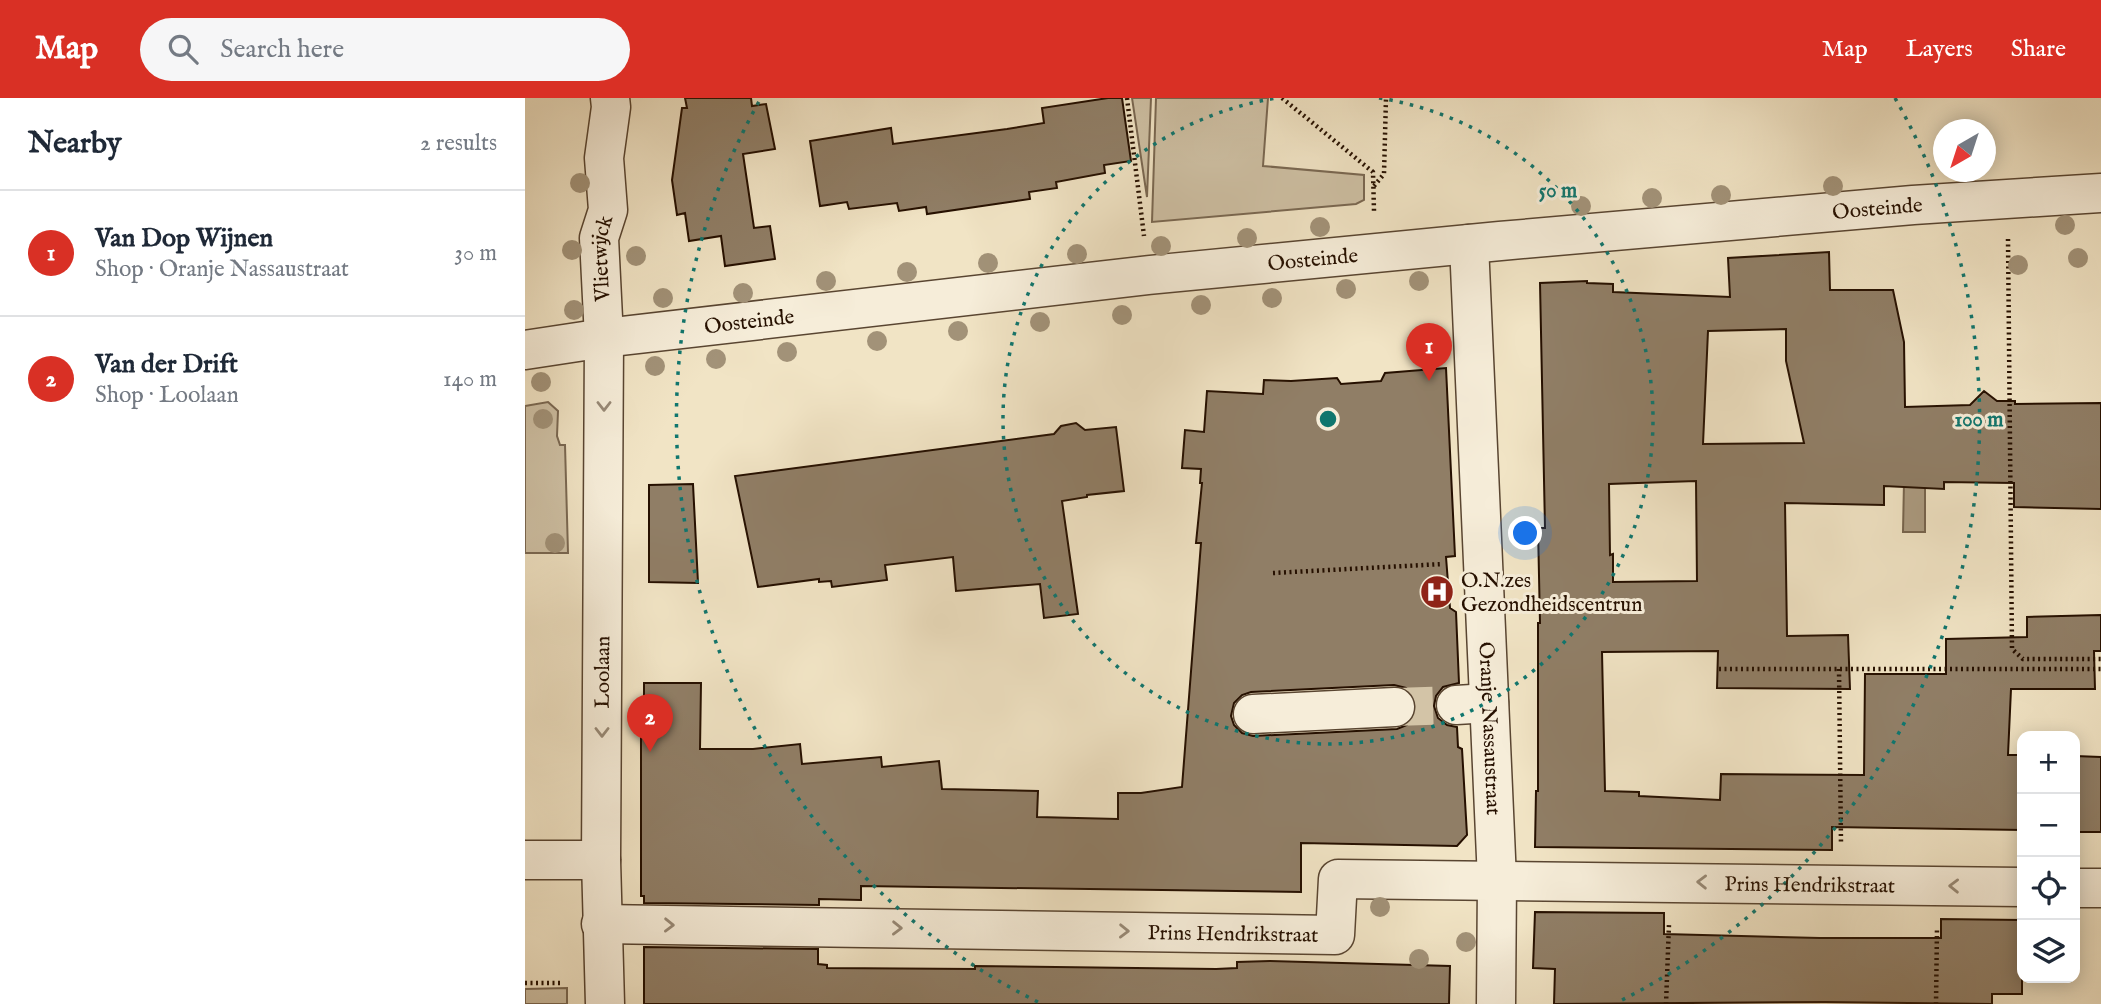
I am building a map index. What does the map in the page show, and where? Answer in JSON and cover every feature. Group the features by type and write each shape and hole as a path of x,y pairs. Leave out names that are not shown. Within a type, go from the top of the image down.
{"street":[{"name":"Vlietwijck","path":"604,338 599,238 608,210 604,158 610,98"},
{"name":"Oosteinde","path":"525,350 604,338 1149,275 1713,221 2101,193"},
{"name":"Oranje Nassaustraat","path":"1469,244 1483,562 1473,704 1497,880 1496,1004"},
{"name":"Loolaan","path":"604,338 601,924 605,1004"},
{"path":"1253,714 1395,707"},
{"path":"525,860 601,860"},
{"name":"Prins Hendrikstraat","path":"601,924 1335,935 1338,879 2017,887"},
{"path":"2080,888 2101,888"}],"path":[{"path":"1127,98 1149,275"},
{"path":"1282,98 1373,172 1375,253"},
{"path":"1374,187 1384,174 1386,98"},
{"path":"2006,200 2009,249 2012,649 2024,659 2101,659"},
{"path":"1273,573 1483,562"},
{"path":"1719,669 2101,669"},
{"path":"1839,669 1841,883"},
{"path":"1666,1004 1671,881"},
{"path":"1936,1004 1937,886"}],"shaded area":[{"path":"1132,98 1151,98 1147,197"},
{"path":"1156,98 1268,98 1263,166 1364,175 1364,200 1356,204 1152,222"},
{"path":"548,402 558,411 557,436 560,445 565,445 568,553 525,553 525,406"},
{"path":"1904,482 1925,483 1925,532 1903,532"},
{"path":"567,988 567,1004 525,1004 525,989"}],"building":[{"path":"685,98 751,98 752,106 766,104 775,149 743,154 754,228 770,226 775,259 725,266 721,236 689,241 685,213 677,215 672,180 682,108 687,108"},
{"path":"1122,98 1131,161 1104,165 1105,173 1056,182 1057,188 1029,192 1030,199 927,214 926,207 899,211 897,203 849,209 847,202 820,206 810,141 891,128 893,144 1007,129 1044,123 1042,108"},
{"path":"1829,252 1830,290 1893,290 1904,342 1905,407 1970,405 1984,391 1997,401 2015,401 2015,404 2101,403 2101,509 2014,507 2014,483 1944,482 1944,489 1884,486 1884,505 1785,503 1787,636 1848,635 1850,689 1717,688 1718,651 1602,652 1605,791 1639,792 1639,796 1720,800 1721,774 1864,775 1865,674 1946,674 1946,639 2027,637 2027,617 2101,615 2101,651 2094,651 2095,689 2011,689 2008,755 2017,755 2017,830 1832,827 1832,850 1535,847 1540,623 1538,528 1545,528 1540,283 1587,281 1613,284 1613,292 1730,297 1728,258","holes":["1786,329 1786,361 1804,443 1703,444 1708,331","1696,481 1697,581 1613,582 1609,484"]},
{"path":"1446,368 1455,556 1446,557 1450,608 1456,612 1459,683 1443,687 1436,696 1434,706 1438,718 1447,725 1457,727 1458,747 1462,749 1467,835 1457,846 1301,843 1301,892 861,886 861,900 819,899 819,905 644,903 644,896 641,896 641,705 644,704 644,683 701,683 700,749 753,749 800,744 802,764 881,757 882,767 939,761 942,789 1038,791 1037,817 1118,819 1118,793 1141,793 1182,787 1201,543 1196,543 1202,483 1201,469 1182,468 1185,430 1204,432 1207,391 1263,394 1264,380 1337,378 1341,384 1381,381 1385,373","holes":["1394,685 1406,688 1414,696 1417,705 1414,718 1397,729 1253,736 1242,733 1234,725 1231,716 1234,703 1242,695 1251,692"]},
{"path":"1076,423 1085,430 1116,427 1124,491 1062,501 1078,614 1044,618 1040,584 956,591 953,557 885,565 887,580 832,587 831,581 819,582 819,579 758,587 735,476 1054,434 1061,426"},
{"path":"693,484 698,583 649,582 649,485"},
{"path":"2080,756 2101,757 2101,832 2080,832"},
{"path":"1535,912 1664,913 1664,934 1820,938 1941,938 1941,919 2017,920 2017,983 2022,983 2022,994 1992,994 1992,1004 1554,1004 1555,969 1533,968"},
{"path":"644,947 818,949 818,964 827,965 827,968 975,969 975,966 1216,969 1237,968 1237,962 1270,961 1450,966 1449,1004 644,1004"}],"tunnel":[{"path":"1395,707 1456,705"}],"place":[{"name":"Van Dop Wijnen","path":"1429,381"},
{"name":"O.N.zes Gezondheidscentrun","path":"1437,592"},
{"name":"Van der Drift","path":"650,752"}]}
